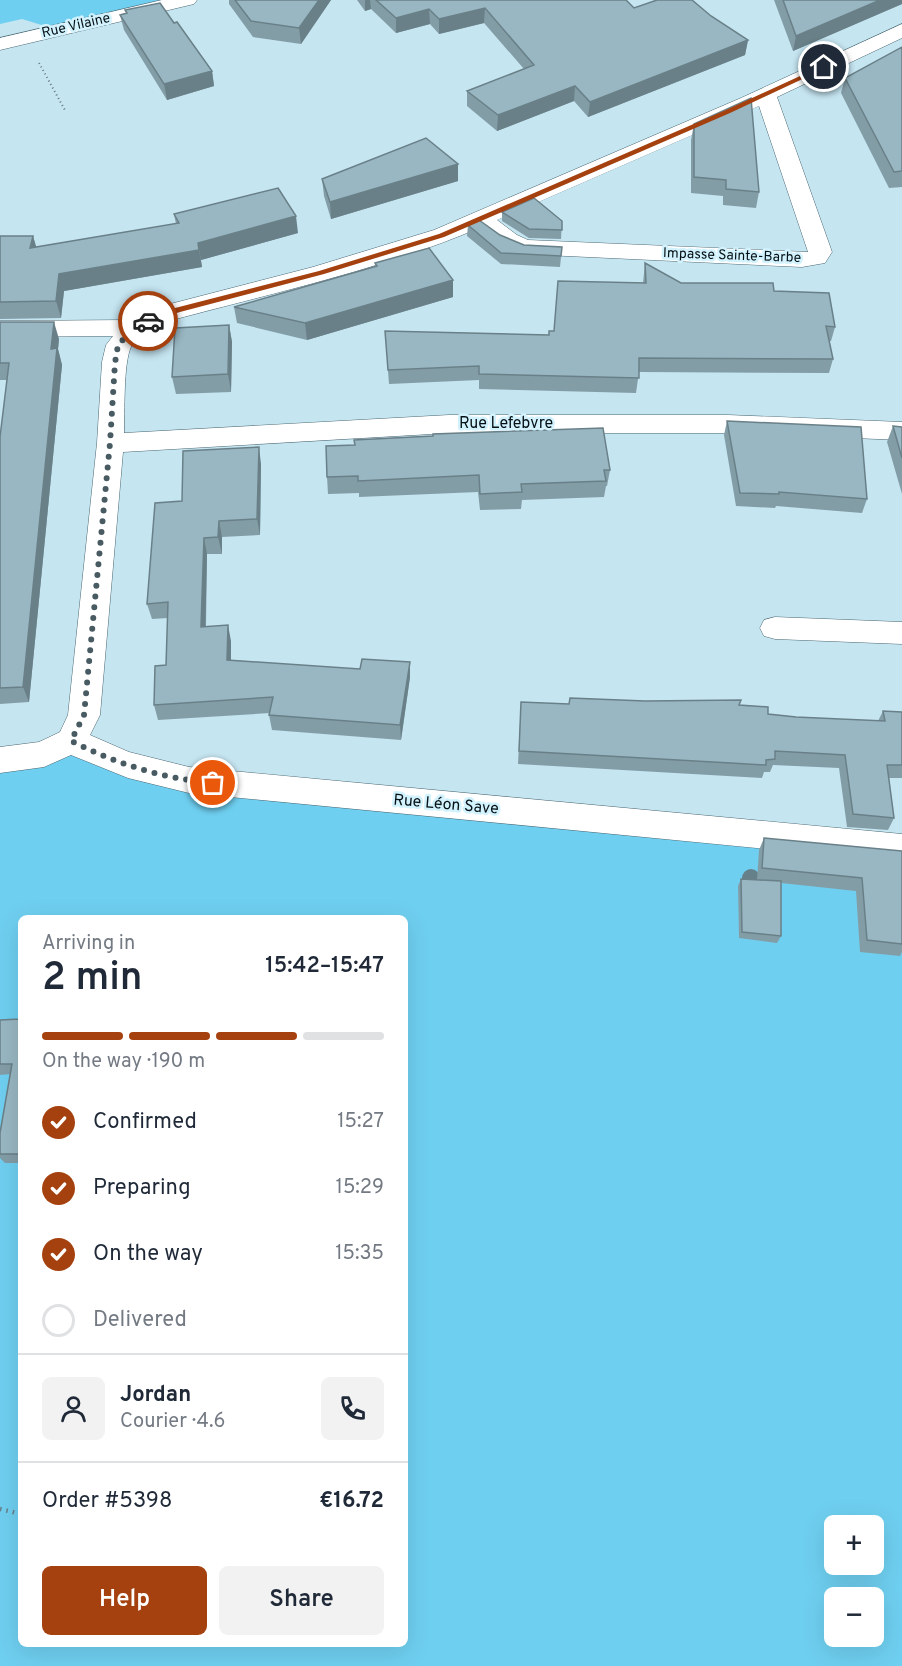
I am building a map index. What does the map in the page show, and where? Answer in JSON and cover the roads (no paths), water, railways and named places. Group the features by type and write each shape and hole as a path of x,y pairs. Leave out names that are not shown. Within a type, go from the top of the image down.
{"street":[{"name":"Rue Vilaine","path":"0,44 187,0"},
{"path":"0,760 44,754 71,741 84,715 118,345 134,328 156,316 375,257 442,236 766,95 902,30"},
{"name":"Impasse Sainte-Barbe","path":"482,219 509,240 524,247 778,259 817,258 820,252 766,95"},
{"path":"0,328 134,328"},
{"name":"Rue Lefebvre","path":"110,443 507,423 728,424 902,430"},
{"path":"775,628 902,633"},
{"name":"Rue Léon Save","path":"71,741 107,759 149,773 189,780 902,848"}]}
